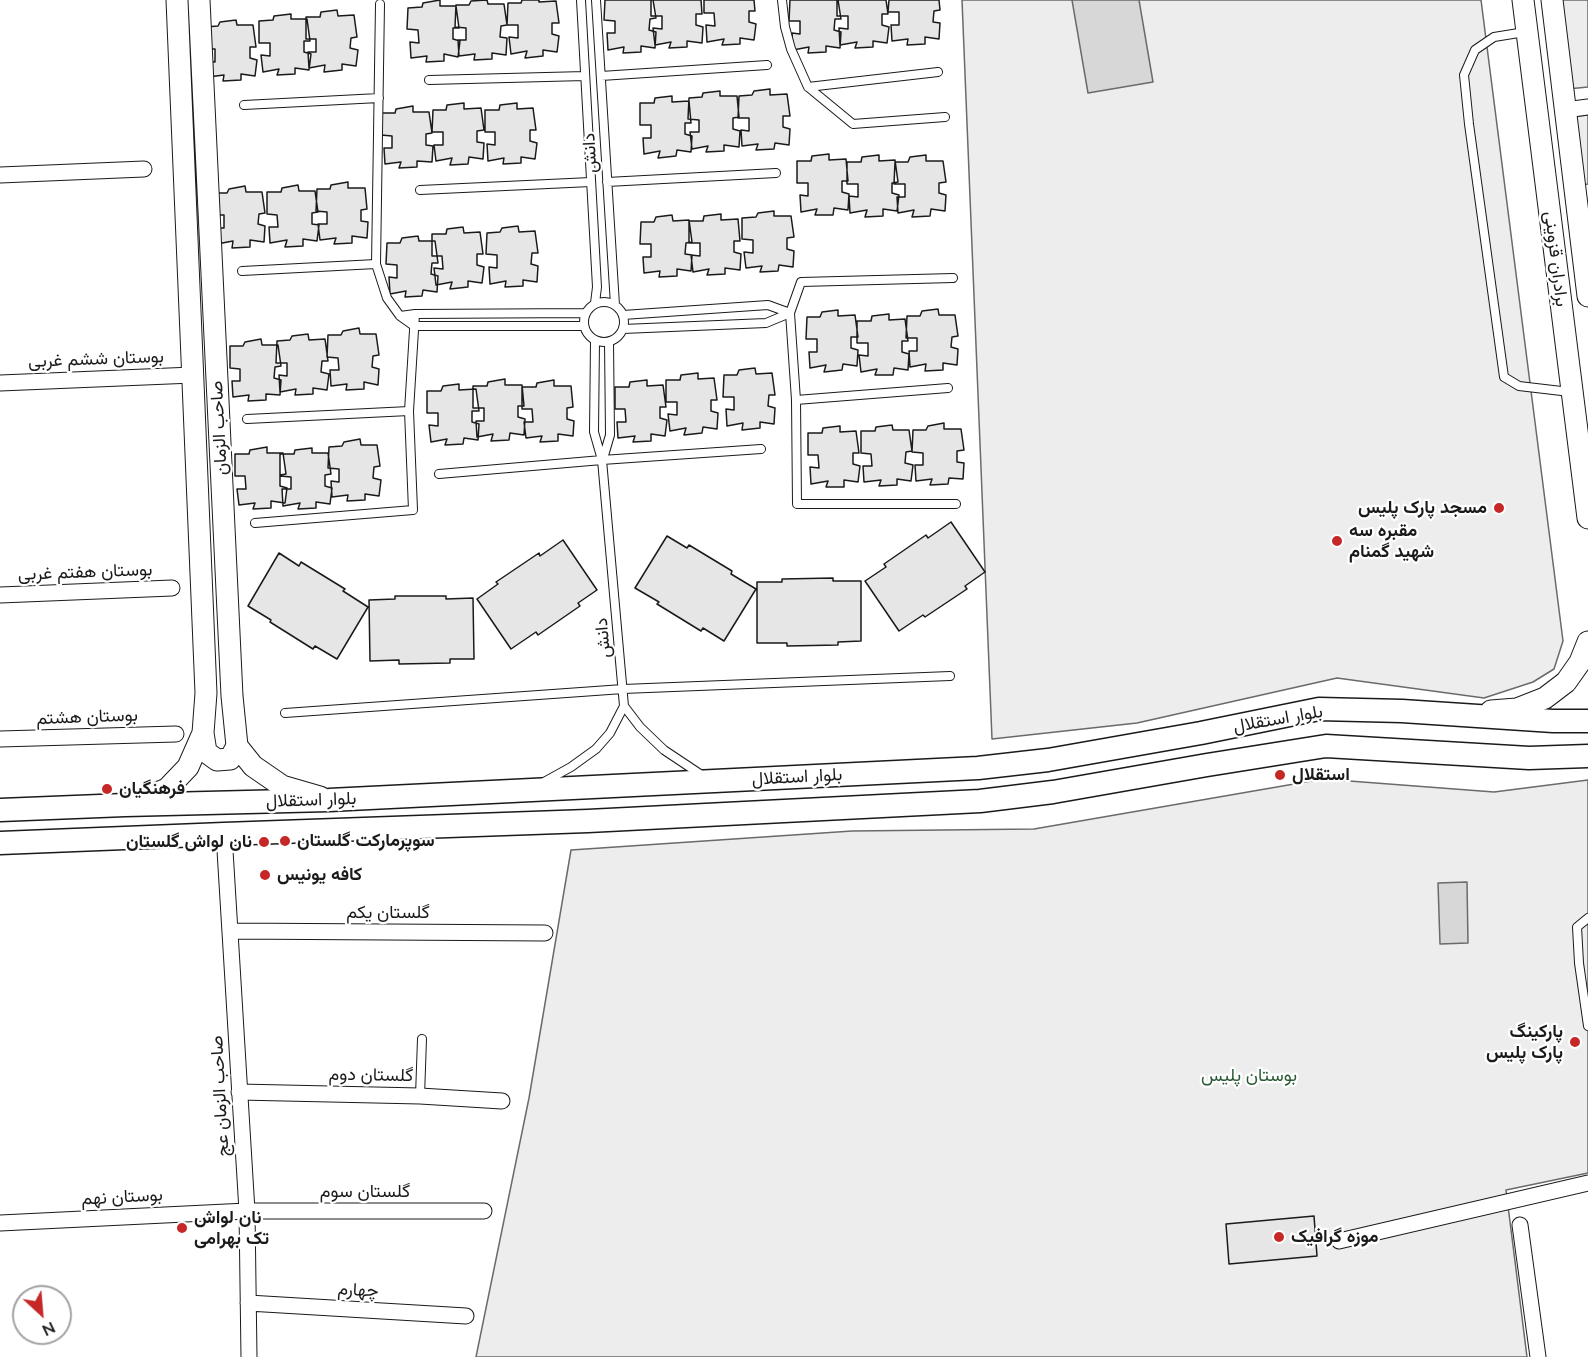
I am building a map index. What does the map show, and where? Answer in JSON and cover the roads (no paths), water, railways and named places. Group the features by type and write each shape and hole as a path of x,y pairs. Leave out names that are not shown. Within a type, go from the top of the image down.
{"main road":[{"name":"صاحب الزمان","path":"125,805 167,789 188,767 204,733 206,693 177,0"},
{"name":"صاحب الزمان","path":"199,0 232,696 237,746"},
{"name":"برادران قزوینی","path":"1523,0 1588,518"},
{"path":"1552,0 1565,110 1582,200 1588,291"},
{"path":"1441,715 1517,709 1545,698 1566,682 1580,662 1588,642"},
{"name":"بلوار استقلال","path":"0,810 329,800 978,768 1048,760 1319,709 1588,721"},
{"path":"204,733 206,752 217,760 230,759 237,746 253,766 282,786 329,800"},
{"name":"بلوار استقلال","path":"0,843 588,821 980,801 1053,792 1326,746 1529,758 1588,756"}],"street":[{"path":"1565,110 1588,107"},
{"path":"0,175 144,169"},
{"name":"بوستان ششم غربی","path":"0,383 193,375"},
{"name":"بوستان هفتم غربی","path":"0,595 172,588"},
{"name":"بوستان هشتم","path":"0,739 176,734"},
{"name":"صاحب الزمان عج","path":"225,834 247,1211 249,1357"},
{"name":"گلستان یکم","path":"230,931 545,933"},
{"name":"گلستان دوم","path":"239,1092 420,1096 502,1101"},
{"path":"1339,1241 1588,1183"},
{"name":"گلستان سوم","path":"247,1211 484,1211"},
{"name":"بوستان نهم","path":"0,1223 247,1211"},
{"path":"1520,1225 1538,1357"},
{"name":"چهارم","path":"248,1303 466,1317"}],"lane":[{"name":"دانش","path":"580,0 597,287 595,303"},
{"name":"دانش","path":"596,0 615,304"},
{"path":"782,0 785,27 791,49 808,87 853,124 945,117"},
{"path":"381,4 376,264 387,298 400,316 414,326 583,326"},
{"path":"1527,32 1494,37 1474,50 1464,75 1468,124 1504,377 1519,387 1572,392"},
{"path":"601,76 767,65"},
{"path":"808,87 938,72"},
{"path":"429,81 585,76"},
{"path":"244,105 379,98"},
{"path":"607,182 776,173"},
{"path":"420,189 591,182"},
{"path":"242,271 376,264"},
{"path":"953,278 801,282 790,313 796,400 797,504 956,504"},
{"path":"601,301 615,304 623,315 623,329 620,335 609,342 596,341 590,337 583,326 585,312 601,301"},
{"path":"623,315 768,305 790,313"},
{"path":"400,316 585,312"},
{"path":"623,329 766,322 790,313"},
{"path":"255,523 412,510 410,411 415,314"},
{"name":"دانش","path":"596,341 594,432 602,460 624,706"},
{"name":"دانش","path":"602,460 610,435 609,342"},
{"path":"796,400 948,388"},
{"path":"247,419 410,411"},
{"path":"439,474 761,449"},
{"path":"285,713 623,689 950,676"},
{"path":"529,790 571,767 596,748 610,733 624,706 640,727 664,750 712,781"},
{"path":"1588,918 1577,927 1588,1026"},
{"path":"420,1096 422,1039"}],"place":[{"name":"مسجد پارک پلیس","path":"1499,508"},
{"name":"مقبره سه شهید گمنام","path":"1337,541"},
{"name":"استقلال","path":"1280,775"},
{"name":"فرهنگیان","path":"107,789"},
{"name":"سوپرمارکت گلستان","path":"285,841"},
{"name":"نان لواش گلستان","path":"264,842"},
{"name":"کافه یونیس","path":"265,875"},
{"name":"پارکینگ پارک پلیس","path":"1575,1042"},
{"name":"نان‌ لواش‌ تک‌ بهرامی","path":"182,1228"},
{"name":"موزه گرافیک","path":"1279,1237"}],"park label":[{"name":"بوستان پلیس","path":"1249,1076"}]}
